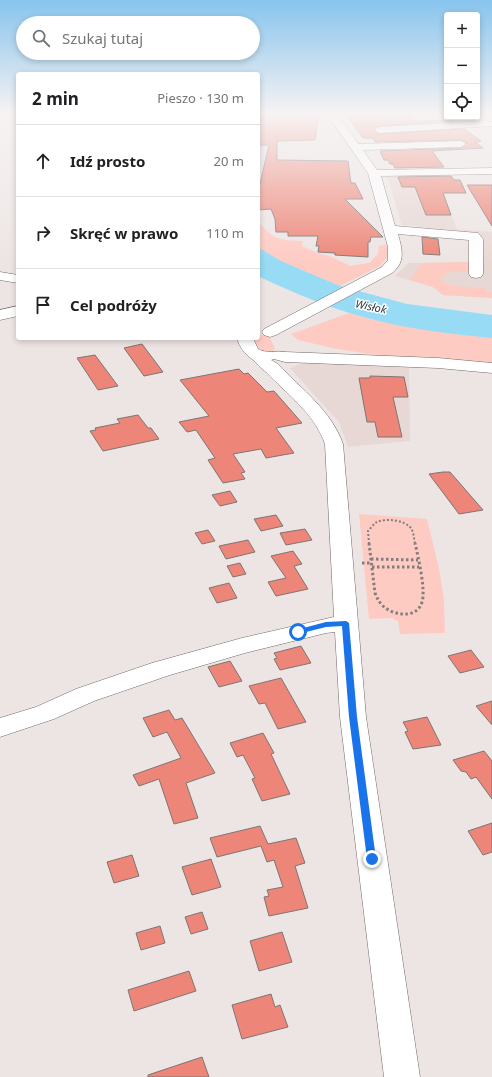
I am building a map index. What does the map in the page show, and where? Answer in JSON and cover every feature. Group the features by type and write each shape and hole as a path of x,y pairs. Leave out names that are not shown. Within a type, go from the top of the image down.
{"street":[{"path":"264,332 368,281 387,270 395,263 396,255 390,229 374,173 367,163"},
{"path":"374,173 492,171"},
{"path":"390,229 466,234 482,239 476,274"},
{"path":"0,276 16,279"},
{"path":"0,315 16,311"},
{"path":"264,332 280,336 278,356 324,421 332,436 334,444 353,717 402,1077"},
{"path":"246,340 249,350 278,356 438,363 492,368"},
{"path":"0,728 45,713 85,695 161,669 242,646 326,625 346,623"}],"path":[{"path":"388,520 402,523 412,530 418,560 423,594 422,602 416,610 404,614 390,611 381,606 375,593 368,531 376,522 388,520"},
{"path":"362,563 394,560 418,560"},
{"path":"394,560 395,567"},
{"path":"372,563 395,567 419,567"}],"shaded area":[{"path":"435,175 457,229 492,232 492,298 443,295 433,287 395,276 409,263 471,262 470,240 416,235 417,226 402,225 387,176"},
{"path":"260,223 268,232 277,238 303,241 302,246 332,257 350,266 369,263 378,254 379,246 387,244 389,255 380,266 340,286 281,261 260,248"},
{"path":"471,262 471,271 450,272 441,277 442,280 452,286 486,288 486,291 492,292 492,298 443,295 433,287 410,280 422,263"},
{"path":"349,313 420,329 492,338 492,365 389,357 337,349 298,340 291,334"},
{"path":"260,336 270,337 275,349 268,352 259,348 256,340 260,340"},
{"path":"301,363 409,366 410,441 348,447 339,422 290,368"},
{"path":"359,514 427,519 439,568 444,600 445,633 400,634 398,621 391,618 369,619"}],"water":[{"name":"Wisłok","path":"260,248 281,261 340,286 407,304 492,315 492,338 433,331 389,323 360,316 315,301 260,277"}],"building":[{"path":"265,163 348,163 351,183 355,183 363,199 345,199 383,237 371,237 370,242 368,242 368,257 335,255 335,253 318,252 319,246 316,246 318,236 288,236 288,232 276,232 275,219 271,209 260,210 260,183"},
{"path":"390,163 441,163 444,167 395,168 393,164"},
{"path":"451,176 454,180 460,180 466,193 443,193 451,215 426,215 415,187 402,187 398,177"},
{"path":"467,185 492,185 492,226"},
{"path":"422,237 438,239 440,255 423,254"},
{"path":"142,344 163,372 144,376 124,348"},
{"path":"95,355 118,386 98,390 77,358"},
{"path":"239,369 244,374 248,373 267,392 274,391 302,423 276,428 294,453 266,458 261,449 233,454 245,472 241,473 245,479 223,483 208,460 215,458 196,430 187,432 179,422 209,416 180,380"},
{"path":"370,376 404,377 408,397 393,397 402,437 378,437 375,422 367,422 359,378 370,378"},
{"path":"138,415 148,428 151,428 159,439 103,451 90,431 96,430 95,428 120,423 117,419"},
{"path":"450,472 483,510 459,514 429,474"},
{"path":"230,491 237,502 220,506 212,495"},
{"path":"276,515 283,526 261,531 254,519"},
{"path":"305,529 312,540 286,545 280,533"},
{"path":"208,530 215,541 202,544 195,533"},
{"path":"248,540 255,552 226,559 219,546"},
{"path":"293,551 302,564 294,566 308,589 276,596 268,582 286,578 271,556"},
{"path":"240,563 246,574 233,577 227,566"},
{"path":"229,583 237,598 217,603 209,588"},
{"path":"301,646 311,663 280,670 274,659 277,658 274,653"},
{"path":"471,650 484,667 460,673 448,656"},
{"path":"230,661 242,681 219,687 208,667"},
{"path":"281,678 306,722 278,729 265,703 259,704 249,686"},
{"path":"492,701 492,725 476,706"},
{"path":"169,710 175,720 182,718 215,773 186,783 198,818 174,824 159,779 139,786 133,775 181,758 167,732 153,737 143,718"},
{"path":"427,717 441,745 413,749 405,732 408,731 403,722"},
{"path":"263,733 274,753 271,754 290,794 262,801 252,779 255,778 243,755 237,757 230,743"},
{"path":"484,751 492,761 492,799 476,777 471,779 466,772 461,771 453,760"},
{"path":"492,823 492,852 483,855 468,831"},
{"path":"260,826 268,844 296,838 305,863 295,866 308,908 269,916 264,897 269,896 267,890 283,887 274,860 267,862 261,846 217,857 210,838"},
{"path":"132,855 139,876 114,883 107,862"},
{"path":"211,859 221,887 192,895 182,867"},
{"path":"202,912 208,929 191,934 185,917"},
{"path":"160,926 165,943 141,950 136,933"},
{"path":"282,932 292,962 259,971 250,941"},
{"path":"189,971 196,991 134,1011 128,990"},
{"path":"271,994 275,1007 280,1005 288,1027 242,1039 232,1005"},
{"path":"202,1057 209,1077 148,1077 148,1075"}],"route":[{"path":"298,632 326,625 346,623 353,717 372,859"}]}
